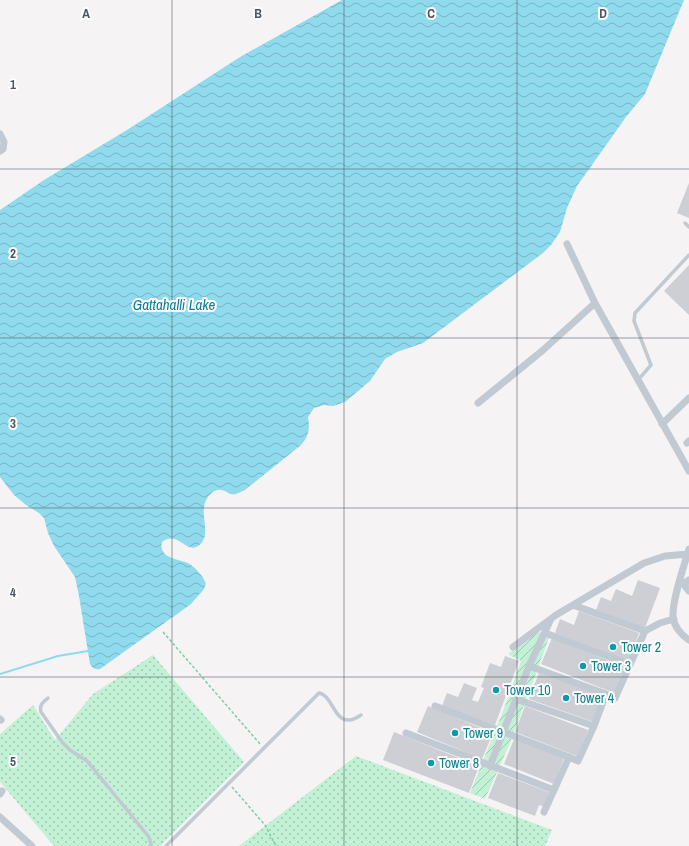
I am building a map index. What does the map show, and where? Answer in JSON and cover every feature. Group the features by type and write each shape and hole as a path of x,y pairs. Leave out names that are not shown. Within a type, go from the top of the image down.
{"street":[{"path":"0,134 4,142 3,149 0,151"},
{"path":"566,244 595,304 689,471"},
{"path":"478,403 542,351 595,304"},
{"path":"662,424 689,398"},
{"path":"513,647 551,619 644,563 665,556 688,551 676,596 673,616 675,625 689,640"},
{"path":"689,580 686,582 685,586 689,591"},
{"path":"573,605 645,631"},
{"path":"490,766 529,666 551,619"},
{"path":"529,666 615,698 645,631 674,619"},
{"path":"545,633 629,664"},
{"path":"435,706 578,761 594,726 606,694"},
{"path":"516,699 594,726"},
{"path":"406,733 554,790"},
{"path":"544,812 570,757"},
{"path":"0,817 32,846"}],"lane":[{"path":"685,223 689,227"},
{"path":"637,381 651,365 634,321 635,313 689,255"},
{"path":"166,846 319,693 324,695 339,716 344,719 350,720 362,715"},
{"path":"48,698 42,702 40,708 41,712 62,742 70,750 88,761 97,772 149,837 151,844 150,846"}],"path":[{"path":"163,632 263,749"},
{"path":"229,783 265,825 276,846"}],"green space":[{"path":"538,631 549,638 510,743 485,799 470,793 503,711 521,661 508,654"},
{"path":"153,655 244,762 160,846 54,846 0,782 0,734 33,705 55,740 93,694"},
{"path":"356,756 552,830 545,846 239,846"}],"water":[{"name":"Gattahalli Lake","path":"342,0 684,0 645,94 626,117 577,186 567,208 560,232 551,245 543,253 423,343 397,352 385,359 370,381 345,402 333,406 324,405 314,408 308,417 309,429 306,439 301,445 245,490 236,494 230,494 223,490 213,492 207,498 204,505 205,534 203,541 198,546 194,548 190,547 173,539 168,539 162,542 163,551 166,555 188,563 199,572 206,584 204,589 191,604 100,669 95,669 90,664 75,577 54,546 48,533 44,518 14,495 0,477 0,210 44,180 127,130 240,57"}],"building":[{"path":"689,183 689,218 677,213"},
{"path":"689,265 689,315 664,291"},
{"path":"638,580 660,588 645,628 596,610 601,597 611,601 616,589 632,596"},
{"name":"Tower 2","path":"579,611 639,633 629,661 555,633 560,619 574,625"},
{"name":"Tower 3","path":"552,638 625,667 614,693 541,664"},
{"name":"Tower 10","path":"505,656 519,661 495,725 442,706 447,693 458,697 464,683 477,688 472,700 478,702 484,688 481,687 490,663 501,667"},
{"name":"Tower 4","path":"539,673 603,696 594,722 529,699"},
{"name":"Tower 9","path":"428,706 493,733 482,759 417,732"},
{"path":"525,706 588,730 577,756 515,732"},
{"name":"Tower 8","path":"394,732 479,766 469,793 383,760"},
{"path":"514,739 564,758 554,784 504,764"},
{"path":"498,773 549,792 544,807 539,805 535,816 488,798"}],"waterway":[{"path":"0,674 58,656 89,650"}],"place":[{"name":"Tower 2","path":"613,647"},
{"name":"Tower 3","path":"583,666"},
{"name":"Tower 10","path":"496,690"},
{"name":"Tower 4","path":"566,698"},
{"name":"Tower 9","path":"455,733"},
{"name":"Tower 8","path":"431,763"}]}
